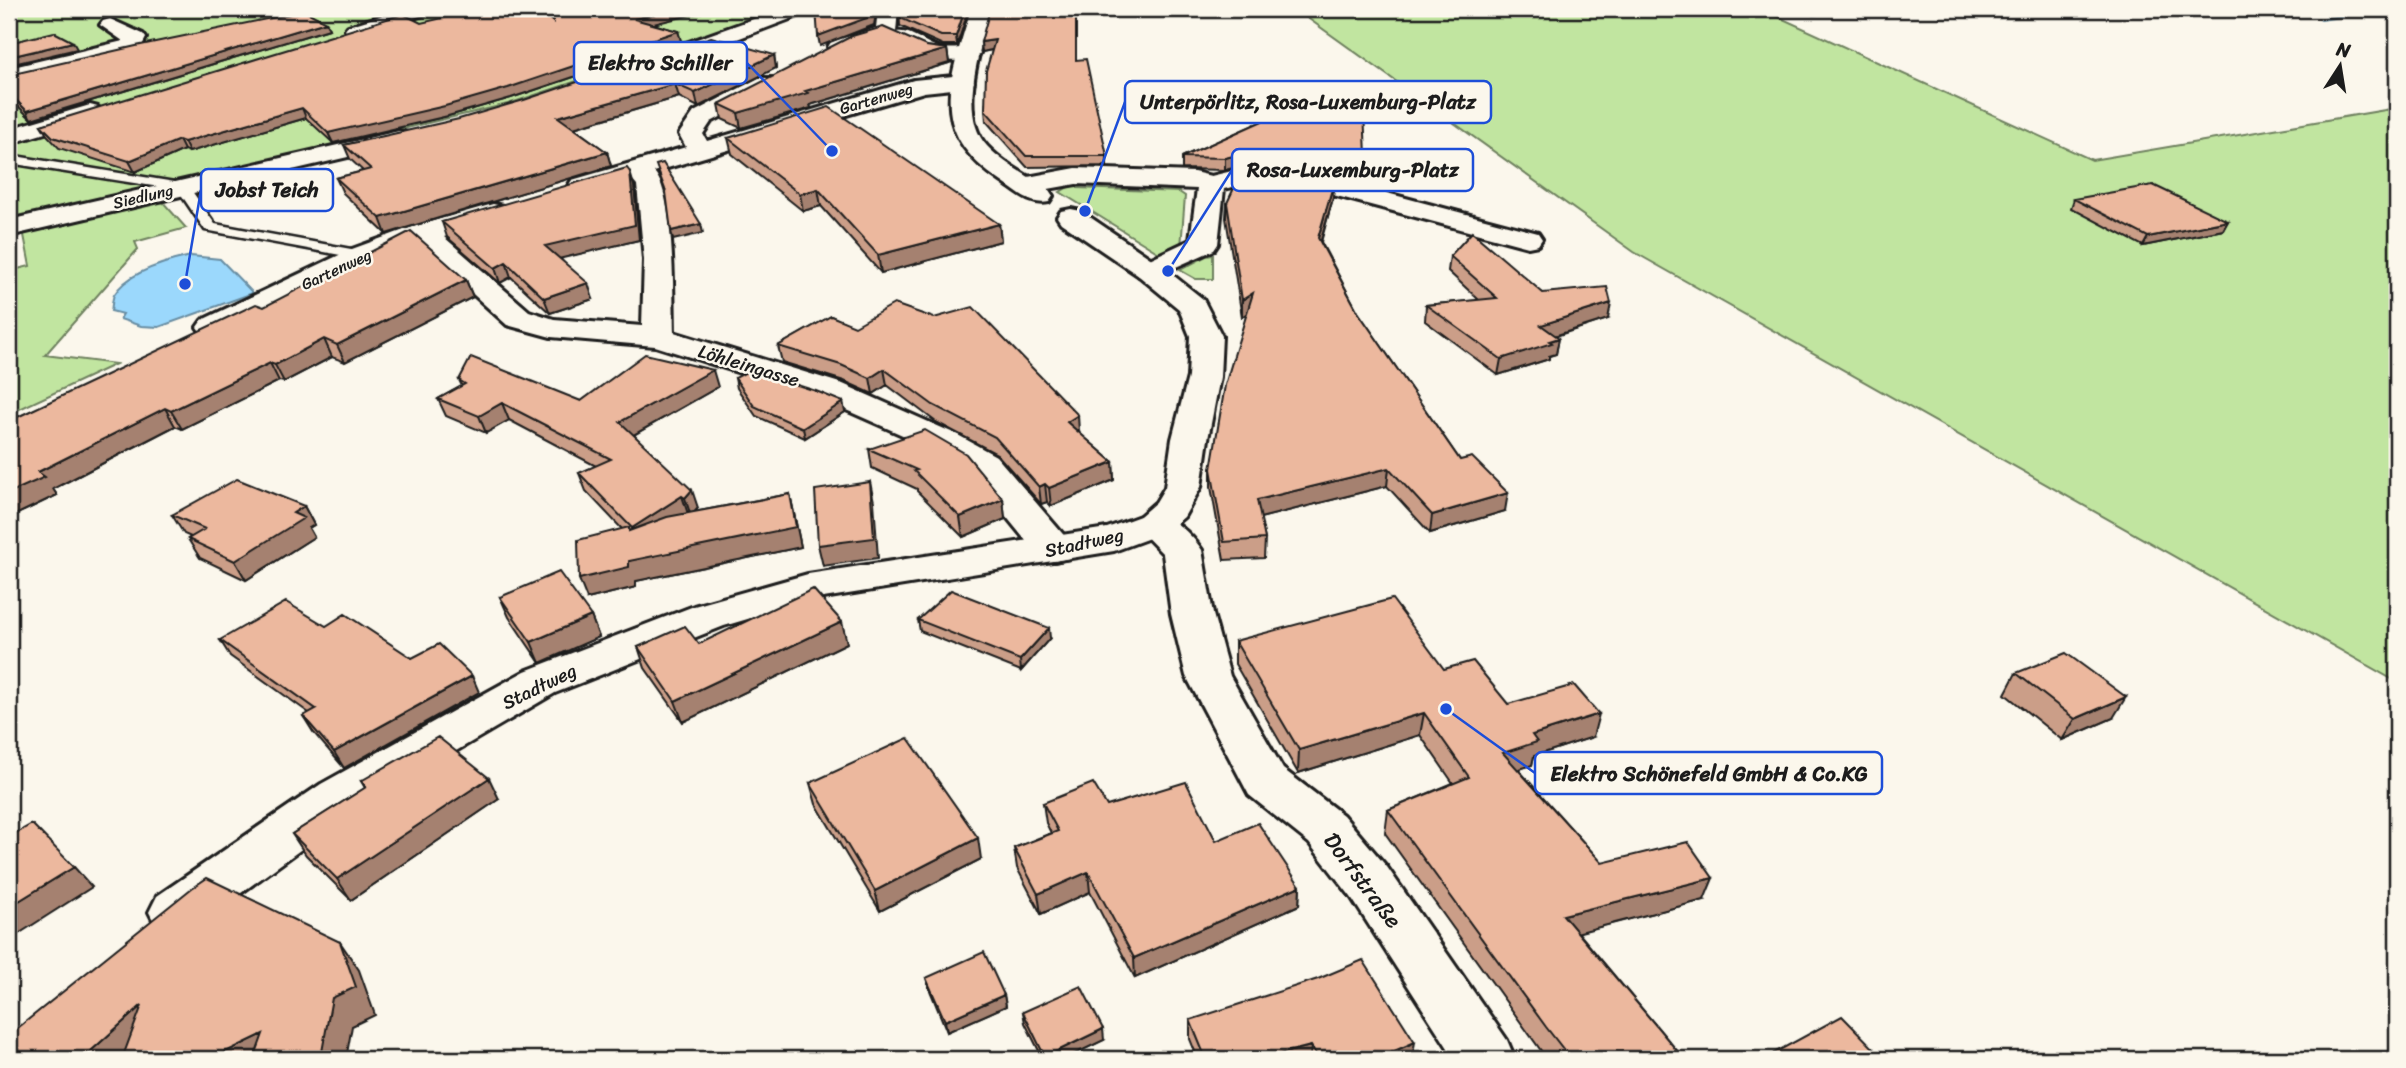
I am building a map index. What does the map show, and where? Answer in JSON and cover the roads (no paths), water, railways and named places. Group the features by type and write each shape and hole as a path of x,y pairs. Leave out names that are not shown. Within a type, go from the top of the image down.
{"street":[{"path":"330,38 423,9"},
{"path":"649,63 799,9"},
{"path":"981,9 963,82 961,126 967,139 992,164 1150,270 1192,305 1206,337 1205,377 1190,439 1183,487 1171,509 1153,524"},
{"path":"821,56 887,20 939,55 969,53"},
{"path":"9,75 131,46 136,38 110,25"},
{"path":"700,150 691,134 702,117 784,74"},
{"name":"Gartenweg","path":"561,192 922,85 963,82"},
{"path":"9,137 116,104"},
{"name":"Siedlung","path":"9,228 428,131"},
{"path":"637,170 650,183 658,260 658,337"},
{"path":"1033,190 1076,176 1194,180 1211,184 1249,175 1319,183 1528,239"},
{"path":"1150,270 1203,244 1211,184"},
{"name":"Gartenweg","path":"192,337 362,255 422,233 523,203"},
{"name":"Löhleingasse","path":"422,233 518,318 551,328 658,337 831,391 946,442 983,464 1054,549"},
{"name":"Stadtweg","path":"144,933 338,797 540,682 709,616 808,587 1114,539 1153,524"},
{"name":"Dorfstraße","path":"1153,524 1182,550 1192,614 1208,676 1266,782 1326,829 1369,882 1487,1059"}],"lane":[{"path":"9,159 182,187 210,227 362,255"}],"water":[{"path":"191,256 220,259 253,293 159,327 141,326 120,319 123,314 111,311 114,295 128,280 160,264"}],"waterway":[{"path":"1813,14 1851,9"},
{"path":"2321,19 2391,9"}],"place":[{"name":"Elektro Schiller","path":"832,151"},
{"name":"Unterpörlitz, Rosa-Luxemburg-Platz","path":"1085,211"},
{"name":"Rosa-Luxemburg-Platz","path":"1168,271"},
{"name":"Jobst Teich","path":"185,284"},
{"name":"Elektro Schönefeld GmbH & Co.KG","path":"1446,709"}]}
